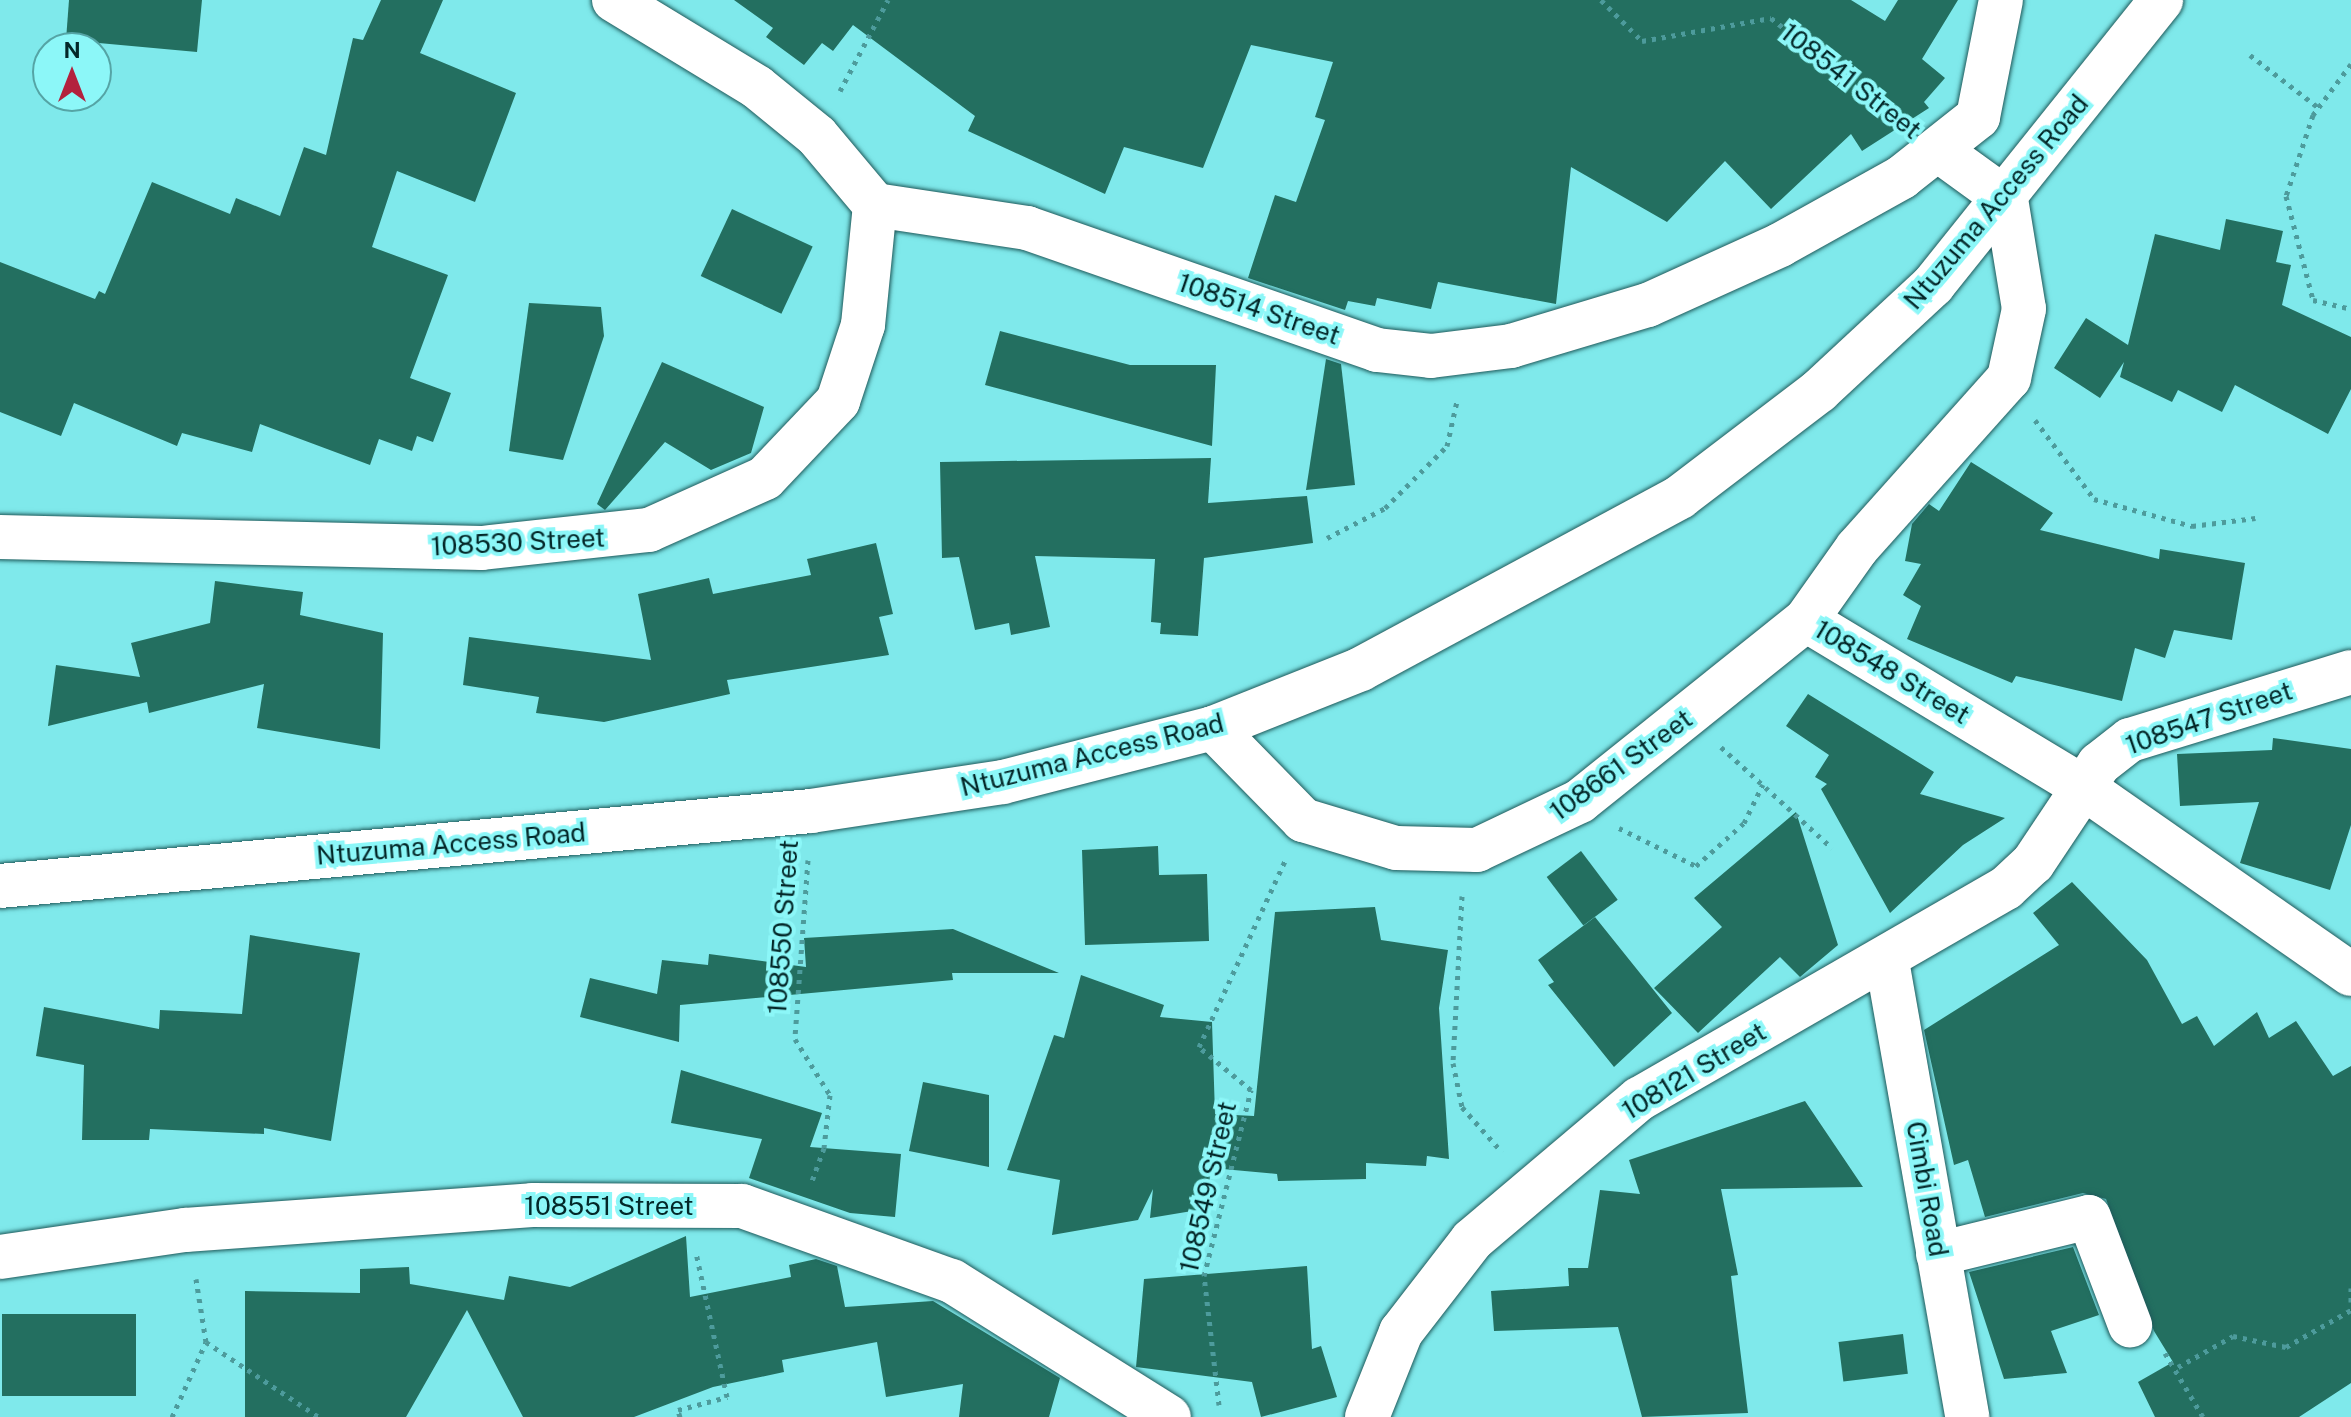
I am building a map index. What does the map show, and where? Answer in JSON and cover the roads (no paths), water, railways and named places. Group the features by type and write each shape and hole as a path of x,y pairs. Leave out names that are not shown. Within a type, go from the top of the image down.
{"street":[{"path":"614,0 757,87 817,136 875,205"},
{"name":"108514 Street","path":"875,205 1027,228 1377,350 1469,354 1648,305 1857,205 1941,152 1978,117 2001,0"},
{"name":"Ntuzuma Access Road","path":"0,886 811,811 1003,782 1213,728 1361,669 1680,497 1819,391 1933,285 2006,199 2161,0"},
{"name":"108541 Street","path":"1941,152 2006,199"},
{"name":"108548 Street","path":"2006,199 2024,309 2009,378 1857,548 1806,620 2084,788 2351,974"},
{"name":"108530 Street","path":"0,537 482,548 566,544 664,525 765,478 838,401 863,325 875,205"},
{"name":"108661 Street","path":"1213,728 1303,820 1396,848 1463,851 1510,839 1594,791 1806,620"},
{"name":"108547 Street","path":"2084,788 2099,764 2130,740 2351,672"},
{"name":"108121 Street","path":"1367,1417 1401,1332 1480,1232 1527,1189 1660,1085 1887,961 2006,888 2084,788"},
{"name":"Cimbi Road","path":"1887,961 1967,1417"},
{"name":"108551 Street","path":"0,1257 185,1230 532,1205 742,1206 796,1222 1009,1311 1169,1417"},
{"path":"1938,1254 2089,1217 2130,1325"}]}
